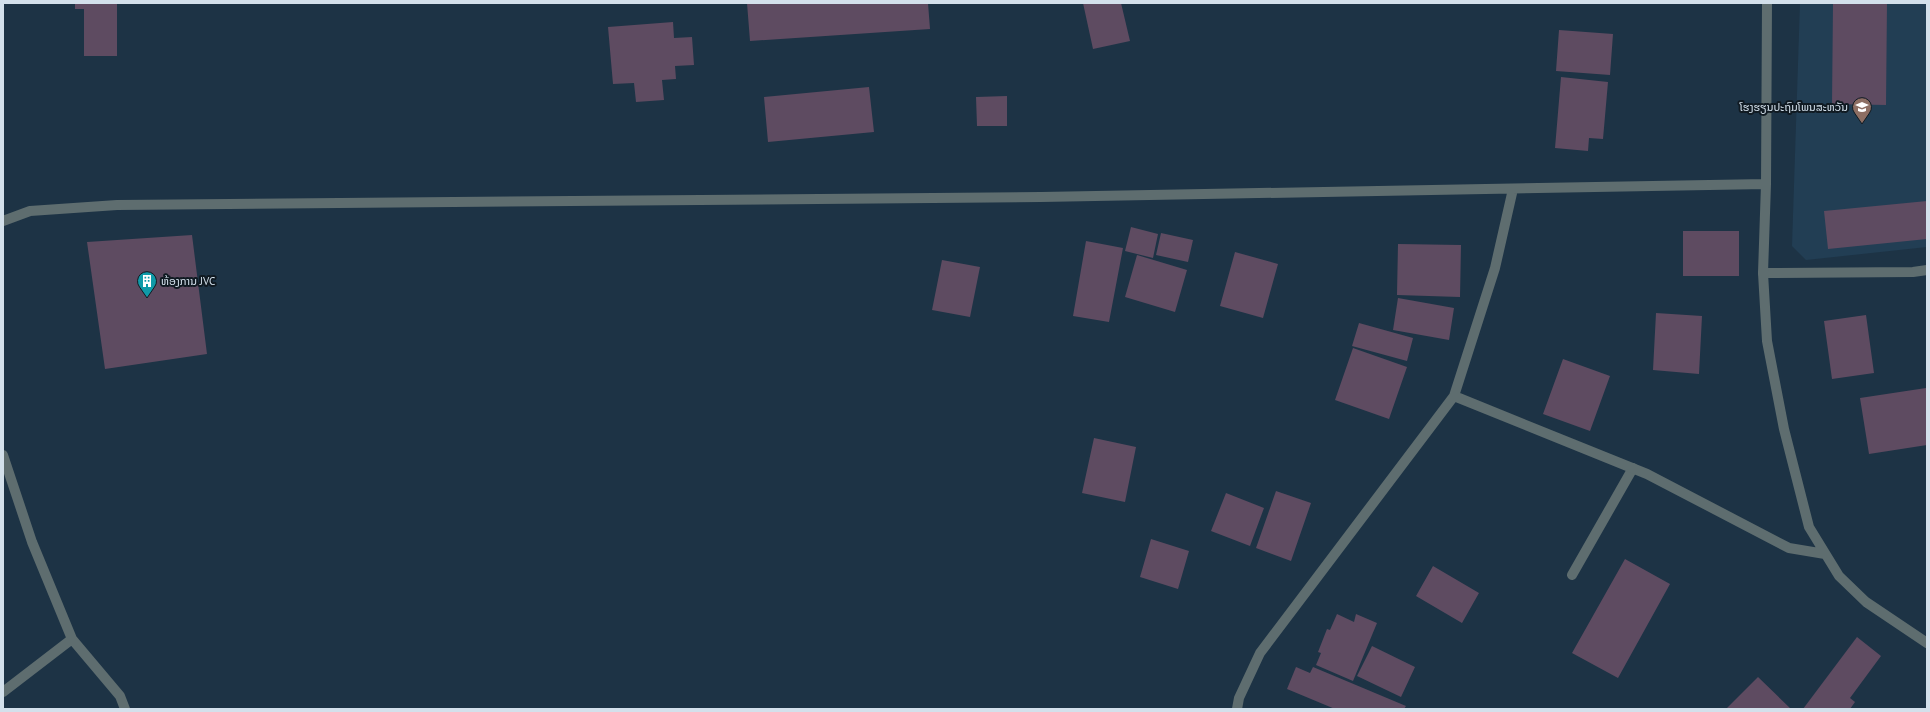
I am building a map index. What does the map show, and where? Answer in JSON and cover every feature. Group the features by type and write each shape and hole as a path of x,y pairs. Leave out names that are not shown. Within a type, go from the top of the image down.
{"street":[{"path":"1767,3 1766,184 1763,273 1767,341 1784,429 1808,527 1839,576 1866,602 1927,643"},
{"path":"3,221 30,211 117,205 1041,197 1766,184"},
{"path":"1237,709 1239,698 1260,653 1454,396 1495,268 1513,189"},
{"path":"1763,273 1913,272 1927,270"},
{"path":"1454,396 1633,468 1789,548 1824,554"},
{"path":"3,454 32,542 72,639 120,696 125,709"},
{"path":"1572,575 1633,468"},
{"path":"3,692 72,639"}],"shaded area":[{"name":"ໂຮງຮຽນປະຖົມໂພນສະຫວັນ","path":"1800,3 1927,3 1927,247 1806,260 1792,246"}],"building":[{"path":"75,3 117,3 117,56 84,56 84,9 75,9"},
{"path":"747,3 928,3 930,29 750,41"},
{"path":"1083,3 1121,3 1130,41 1093,49"},
{"path":"1833,3 1887,3 1886,105 1832,104"},
{"path":"673,22 674,38 692,37 694,65 675,66 676,79 662,80 664,100 636,102 634,83 613,84 608,27"},
{"path":"1559,30 1613,34 1610,75 1556,71"},
{"path":"1561,77 1608,82 1603,139 1589,138 1588,151 1555,148"},
{"path":"869,87 874,132 768,142 764,97"},
{"path":"1007,96 1007,126 977,126 976,97"},
{"path":"1927,201 1927,239 1828,249 1824,211"},
{"path":"1131,227 1158,234 1153,258 1125,251"},
{"path":"1683,231 1739,231 1739,276 1683,276"},
{"path":"1161,233 1193,240 1188,262 1156,255"},
{"name":"ຫ້ອງການ JVC","path":"192,235 207,354 105,369 87,242"},
{"path":"1086,241 1123,248 1109,322 1073,316"},
{"path":"1398,244 1461,245 1460,297 1397,295"},
{"path":"1235,252 1278,264 1263,318 1220,306"},
{"path":"1137,255 1187,270 1175,312 1125,297"},
{"path":"942,260 980,267 970,317 932,310"},
{"path":"1398,298 1454,308 1449,340 1393,330"},
{"path":"1656,313 1702,316 1699,374 1653,370"},
{"path":"1866,315 1874,373 1832,379 1824,321"},
{"path":"1359,323 1413,338 1407,361 1352,346"},
{"path":"1353,348 1407,367 1389,419 1335,400"},
{"path":"1563,359 1610,376 1590,431 1543,414"},
{"path":"1926,388 1927,445 1869,454 1860,398"},
{"path":"1094,438 1136,447 1125,502 1082,493"},
{"path":"1276,491 1311,503 1291,561 1256,548"},
{"path":"1226,493 1264,508 1250,546 1211,531"},
{"path":"1151,539 1189,551 1178,589 1140,577"},
{"path":"1625,559 1670,584 1618,678 1572,653"},
{"path":"1433,566 1479,593 1462,623 1416,596"},
{"path":"1337,614 1354,622 1356,614 1377,623 1353,681 1316,665 1321,653 1318,652 1327,629 1330,630"},
{"path":"1857,637 1881,656 1850,698 1855,702 1850,709 1803,709"},
{"path":"1372,646 1415,667 1401,697 1357,676"},
{"path":"1296,667 1310,673 1313,667 1406,706 1404,709 1335,709 1287,689"},
{"path":"1758,677 1791,709 1726,709"}],"place":[{"name":"ໂຮງຮຽນປະຖົມໂພນສະຫວັນ","path":"1862,124"},
{"name":"ຫ້ອງການ JVC","path":"147,298"}]}
